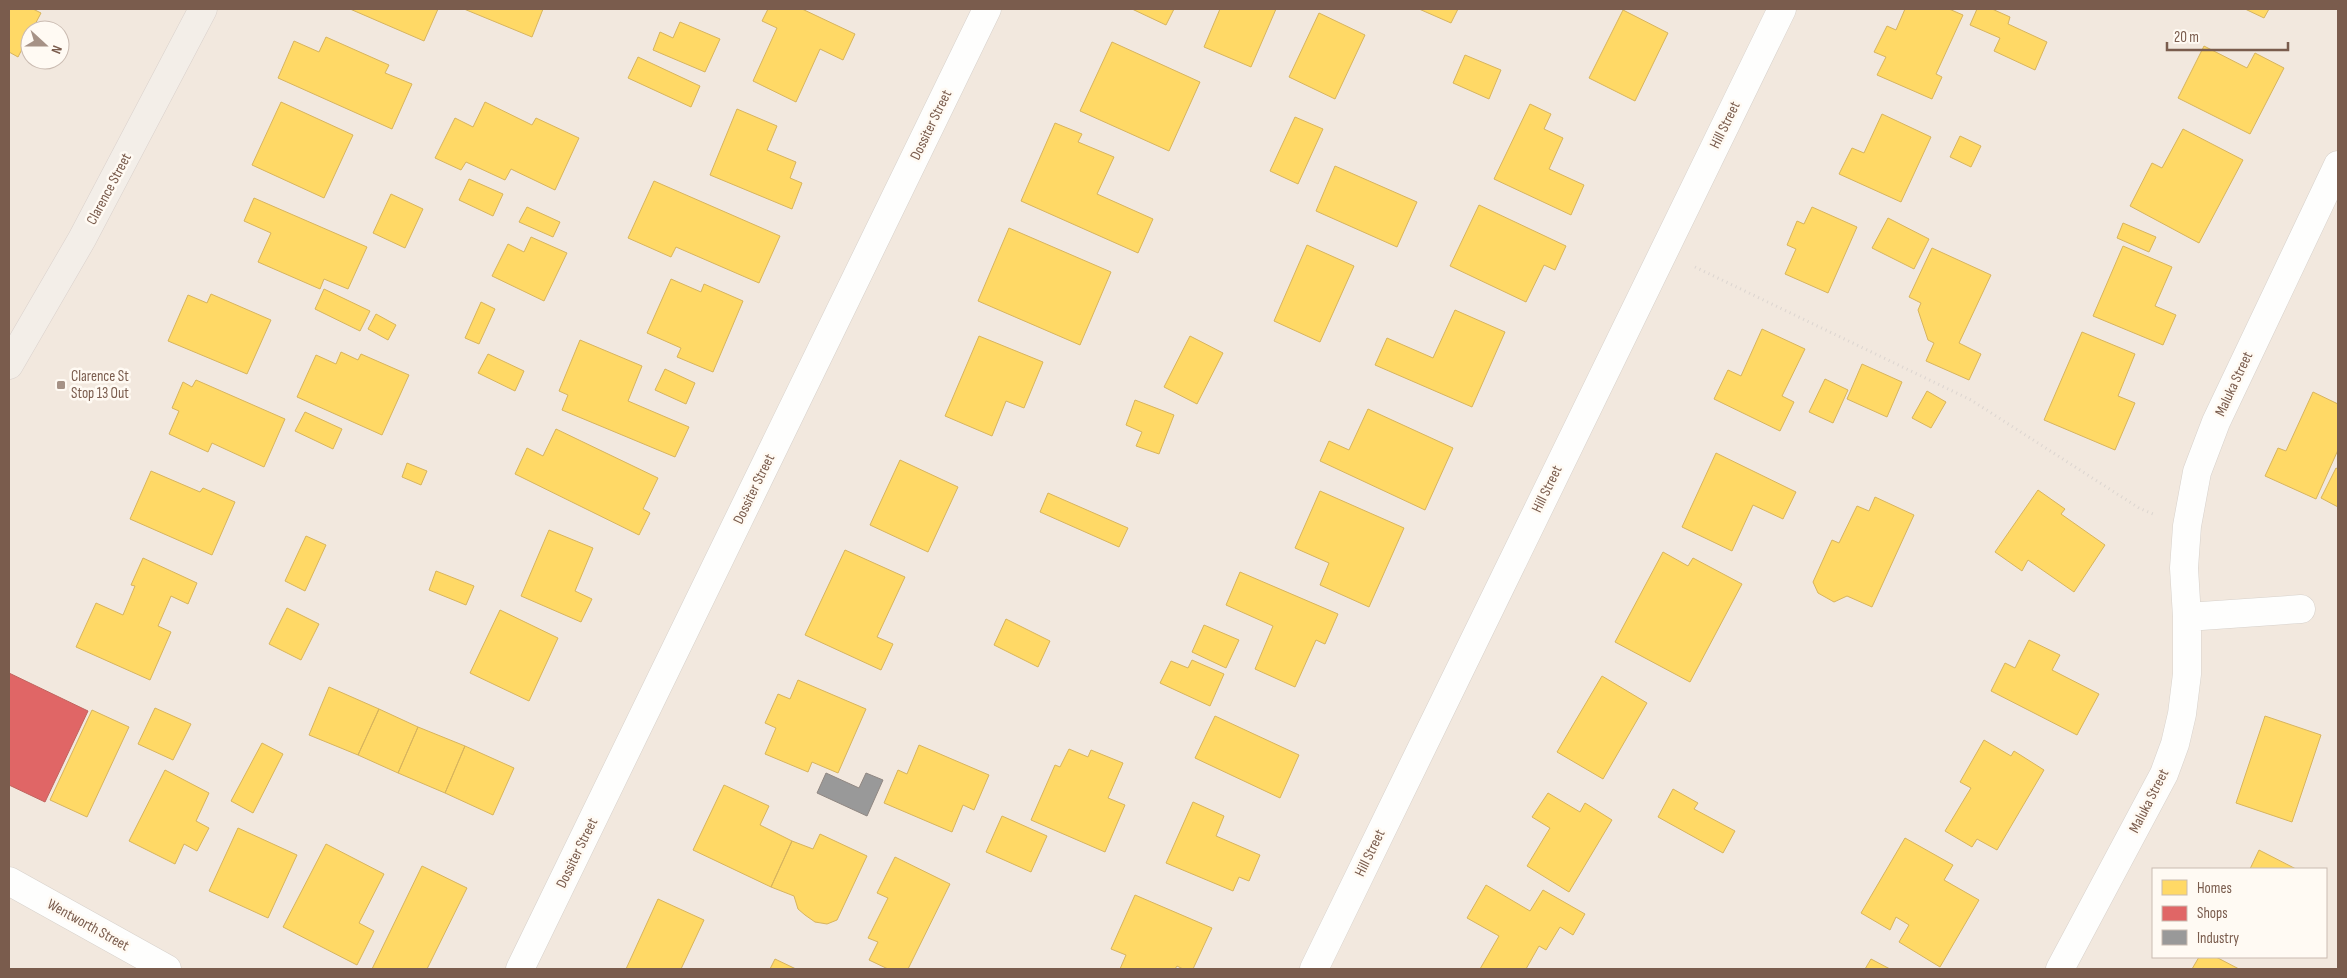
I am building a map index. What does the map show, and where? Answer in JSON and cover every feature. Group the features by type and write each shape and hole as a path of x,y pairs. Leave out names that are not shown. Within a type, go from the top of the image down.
{"main road":[{"name":"Clarence Street","path":"9,365 82,239 204,9"}],"street":[{"name":"Dossiter Street","path":"520,969 987,9"},
{"name":"Hill Street","path":"1314,969 1782,9"},
{"name":"Maluka Street","path":"2060,969 2164,774 2175,744 2182,714 2186,674 2187,617 2184,568 2187,526 2197,472 2216,422 2338,165"},
{"path":"2187,617 2301,609"},
{"name":"Wentworth Street","path":"9,881 168,969"}],"path":[{"path":"1663,252 1971,400 2139,508 2187,526"}],"shaded area":[{"path":"9,9 2338,9 2338,969 9,969"}],"building: Homes":[{"path":"9,9 33,9 41,13 37,20 20,20 20,53 18,57 9,52"},
{"path":"350,9 438,9 424,41"},
{"path":"464,9 543,9 532,37"},
{"path":"768,9 802,9 855,34 843,60 820,49 796,102 753,81 777,28 762,21"},
{"path":"1132,9 1174,9 1166,25"},
{"path":"1220,9 1276,9 1251,67 1204,47"},
{"path":"1419,9 1458,9 1451,23"},
{"path":"1905,9 1949,9 1963,15 1936,74 1942,77 1932,99 1877,75 1886,57 1874,52 1887,26 1896,30"},
{"path":"1977,9 1992,9 2010,17 2008,24 2047,42 2035,70 1994,51 2000,38 1970,25"},
{"path":"2245,9 2269,9 2264,18"},
{"path":"1623,10 1668,33 1635,101 1589,78"},
{"path":"1319,13 1365,35 1335,99 1289,77"},
{"path":"680,22 720,39 705,72 653,50 660,32 673,38"},
{"path":"326,37 389,65 385,73 412,84 392,129 278,78 294,41 319,52"},
{"path":"1112,42 1200,82 1169,151 1080,111"},
{"path":"2204,46 2247,68 2255,53 2284,68 2250,134 2178,98"},
{"path":"1465,55 1501,70 1489,99 1453,83"},
{"path":"638,57 700,86 691,107 628,78"},
{"path":"281,102 353,135 324,198 252,165"},
{"path":"485,102 532,125 536,118 579,138 555,190 511,169 505,180 466,162 461,170 435,158 455,118 473,127"},
{"path":"1530,104 1551,114 1544,129 1563,138 1549,169 1584,185 1571,215 1494,179"},
{"path":"737,109 777,126 767,150 796,162 790,178 802,183 792,209 710,175"},
{"path":"1882,114 1931,137 1901,202 1839,174 1852,148 1864,153"},
{"path":"1295,117 1323,129 1298,184 1270,171"},
{"path":"1055,123 1082,134 1078,142 1114,157 1097,194 1153,219 1138,253 1021,201"},
{"path":"2183,129 2243,160 2199,243 2130,206 2152,163 2162,168"},
{"path":"1960,136 1981,146 1971,167 1950,157"},
{"path":"1335,166 1417,202 1397,247 1316,211"},
{"path":"469,179 503,194 493,216 459,200"},
{"path":"654,181 780,236 759,283 676,247 671,257 628,238"},
{"path":"391,194 423,209 405,248 373,233"},
{"path":"254,198 367,247 348,289 324,279 320,289 258,262 271,233 244,221"},
{"path":"1479,205 1566,246 1555,270 1544,265 1526,302 1450,266"},
{"path":"527,207 560,222 553,237 519,222"},
{"path":"1812,207 1857,227 1828,293 1785,274 1796,249 1787,245 1797,221 1804,224"},
{"path":"1888,218 1929,239 1914,269 1872,248"},
{"path":"2123,223 2156,237 2149,252 2117,238"},
{"path":"1009,228 1111,272 1080,345 978,301"},
{"path":"531,237 567,253 544,301 492,276 508,244 524,252"},
{"path":"1307,245 1354,266 1320,342 1274,321"},
{"path":"2123,246 2172,267 2155,306 2176,315 2163,345 2093,316"},
{"path":"1932,248 1991,275 1959,343 1981,354 1969,380 1926,361 1934,343 1928,340 1918,310 1921,303 1909,297"},
{"path":"671,279 701,292 704,284 743,301 713,372 677,357 681,348 647,333"},
{"path":"324,289 370,311 360,331 315,309"},
{"path":"211,294 271,320 247,374 168,341 188,295 207,303"},
{"path":"481,302 495,309 479,344 465,338"},
{"path":"1455,310 1505,332 1472,407 1375,365 1387,338 1433,358"},
{"path":"376,314 396,325 388,340 368,329"},
{"path":"1762,329 1805,349 1782,396 1794,402 1780,431 1714,399 1728,370 1741,376"},
{"path":"2082,332 2135,354 2118,396 2135,403 2115,450 2044,420"},
{"path":"979,336 1043,362 1024,408 1006,401 992,436 945,416"},
{"path":"1190,336 1223,353 1197,404 1164,387"},
{"path":"580,340 642,366 628,401 689,427 675,457 562,410 568,395 559,391"},
{"path":"341,352 358,360 361,354 409,375 382,435 297,397 316,355 336,364"},
{"path":"488,354 524,371 515,391 478,373"},
{"path":"1862,364 1902,382 1887,417 1847,399"},
{"path":"665,369 695,383 686,404 655,390"},
{"path":"1825,379 1848,390 1833,423 1809,412"},
{"path":"196,380 285,419 264,467 212,443 208,452 169,434 179,411 172,408 183,382 192,387"},
{"path":"1927,391 1946,402 1931,428 1912,418"},
{"path":"2313,392 2338,404 2338,450 2316,499 2265,476 2278,448 2286,451"},
{"path":"1135,400 1174,415 1159,454 1136,446 1142,432 1126,425"},
{"path":"1368,409 1453,448 1425,510 1320,461 1329,441 1349,450"},
{"path":"305,412 342,429 333,449 295,431"},
{"path":"556,429 658,478 643,509 650,513 639,535 515,474 527,448 543,456"},
{"path":"1716,453 1796,492 1783,519 1753,505 1732,551 1682,527"},
{"path":"900,460 958,487 928,552 870,525"},
{"path":"407,463 427,471 421,485 402,477"},
{"path":"2336,468 2338,469 2338,507 2321,498"},
{"path":"151,471 200,492 203,488 235,502 212,555 130,519"},
{"path":"2038,490 2065,509 2061,514 2105,545 2074,592 2028,560 2022,571 1995,552"},
{"path":"1320,491 1404,528 1369,607 1320,585 1329,563 1295,548"},
{"path":"1048,493 1128,528 1119,547 1040,512"},
{"path":"1875,497 1914,515 1872,607 1847,596 1834,602 1818,593 1813,582 1832,540 1839,543 1857,506 1869,511"},
{"path":"549,530 593,548 575,591 592,599 581,622 521,596"},
{"path":"306,536 326,545 305,591 285,581"},
{"path":"845,550 905,577 877,637 893,644 881,670 805,635"},
{"path":"1663,552 1688,566 1693,558 1742,584 1690,682 1615,642"},
{"path":"143,558 197,583 188,604 171,596 158,626 171,632 150,680 76,647 96,603 123,615 135,586 131,585"},
{"path":"436,571 474,586 466,605 429,590"},
{"path":"1240,572 1338,614 1325,644 1316,640 1295,687 1255,669 1273,626 1226,605"},
{"path":"287,608 319,624 301,660 269,644"},
{"path":"500,610 558,638 529,701 470,673"},
{"path":"1006,619 1050,641 1038,667 994,645"},
{"path":"1204,625 1239,640 1226,668 1192,652"},
{"path":"2029,640 2060,655 2052,670 2099,694 2077,735 1991,691 2005,663 2015,668"},
{"path":"1192,660 1224,674 1210,706 1160,683 1171,661 1188,668"},
{"path":"1602,676 1647,703 1603,779 1557,752"},
{"path":"798,680 866,709 838,773 812,762 808,772 765,754 776,728 765,723 778,694 790,699"},
{"path":"329,687 379,709 358,755 309,735"},
{"path":"155,708 191,724 173,760 138,744"},
{"path":"379,709 418,727 398,773 358,755"},
{"path":"92,710 129,727 87,817 50,800"},
{"path":"1215,716 1299,755 1280,798 1195,758"},
{"path":"2265,716 2321,735 2292,822 2236,803"},
{"path":"418,727 465,746 445,793 398,773"},
{"path":"1984,740 2011,756 2014,751 2044,770 1997,850 1977,839 1972,847 1945,831 1971,788 1960,782"},
{"path":"262,743 283,754 253,813 231,801"},
{"path":"919,745 989,775 974,810 963,805 952,832 884,803 898,770 907,774"},
{"path":"465,746 514,768 493,815 445,793"},
{"path":"1069,749 1088,757 1091,750 1123,763 1108,798 1125,805 1105,852 1031,820 1055,765 1060,767"},
{"path":"165,770 209,793 196,821 209,828 197,851 184,844 175,864 129,841"},
{"path":"724,785 769,806 760,825 792,841 771,887 693,850"},
{"path":"1673,789 1698,803 1694,809 1735,831 1723,853 1658,817"},
{"path":"1548,793 1580,812 1585,803 1612,820 1569,892 1527,866 1550,828 1532,817"},
{"path":"1193,802 1224,816 1216,836 1260,855 1249,881 1239,877 1233,891 1166,863"},
{"path":"1002,816 1047,836 1031,872 986,852"},
{"path":"238,828 297,855 268,918 209,891"},
{"path":"820,834 867,856 837,920 827,924 815,922 805,915 798,909 794,896 771,887 792,841 813,849"},
{"path":"1905,838 1953,865 1944,880 1979,900 1940,967 1899,942 1909,925 1896,917 1890,930 1861,913"},
{"path":"326,844 384,874 359,923 374,931 357,965 283,927"},
{"path":"2259,850 2294,868 2250,868"},
{"path":"895,857 950,884 908,969 888,969 869,960 878,942 868,938 888,898 877,893"},
{"path":"422,866 467,888 427,969 372,969"},
{"path":"1486,885 1530,911 1543,890 1585,914 1573,935 1560,927 1546,950 1539,946 1526,969 1480,969 1499,936 1467,918"},
{"path":"1135,895 1212,928 1193,969 1183,969 1177,966 1175,969 1120,969 1126,955 1111,949"},
{"path":"658,899 704,920 681,969 626,969"},
{"path":"2198,958 2218,958 2239,969 2192,969"},
{"path":"775,959 796,969 770,969"},
{"path":"1871,959 1890,969 1865,969"}],"building: Shops":[{"path":"9,673 88,711 45,802 9,785"}],"building: Industry":[{"path":"826,773 859,788 866,773 883,780 867,816 817,793"}],"place":[{"name":"Clarence St Stop 13 Out","path":"61,385"}]}
